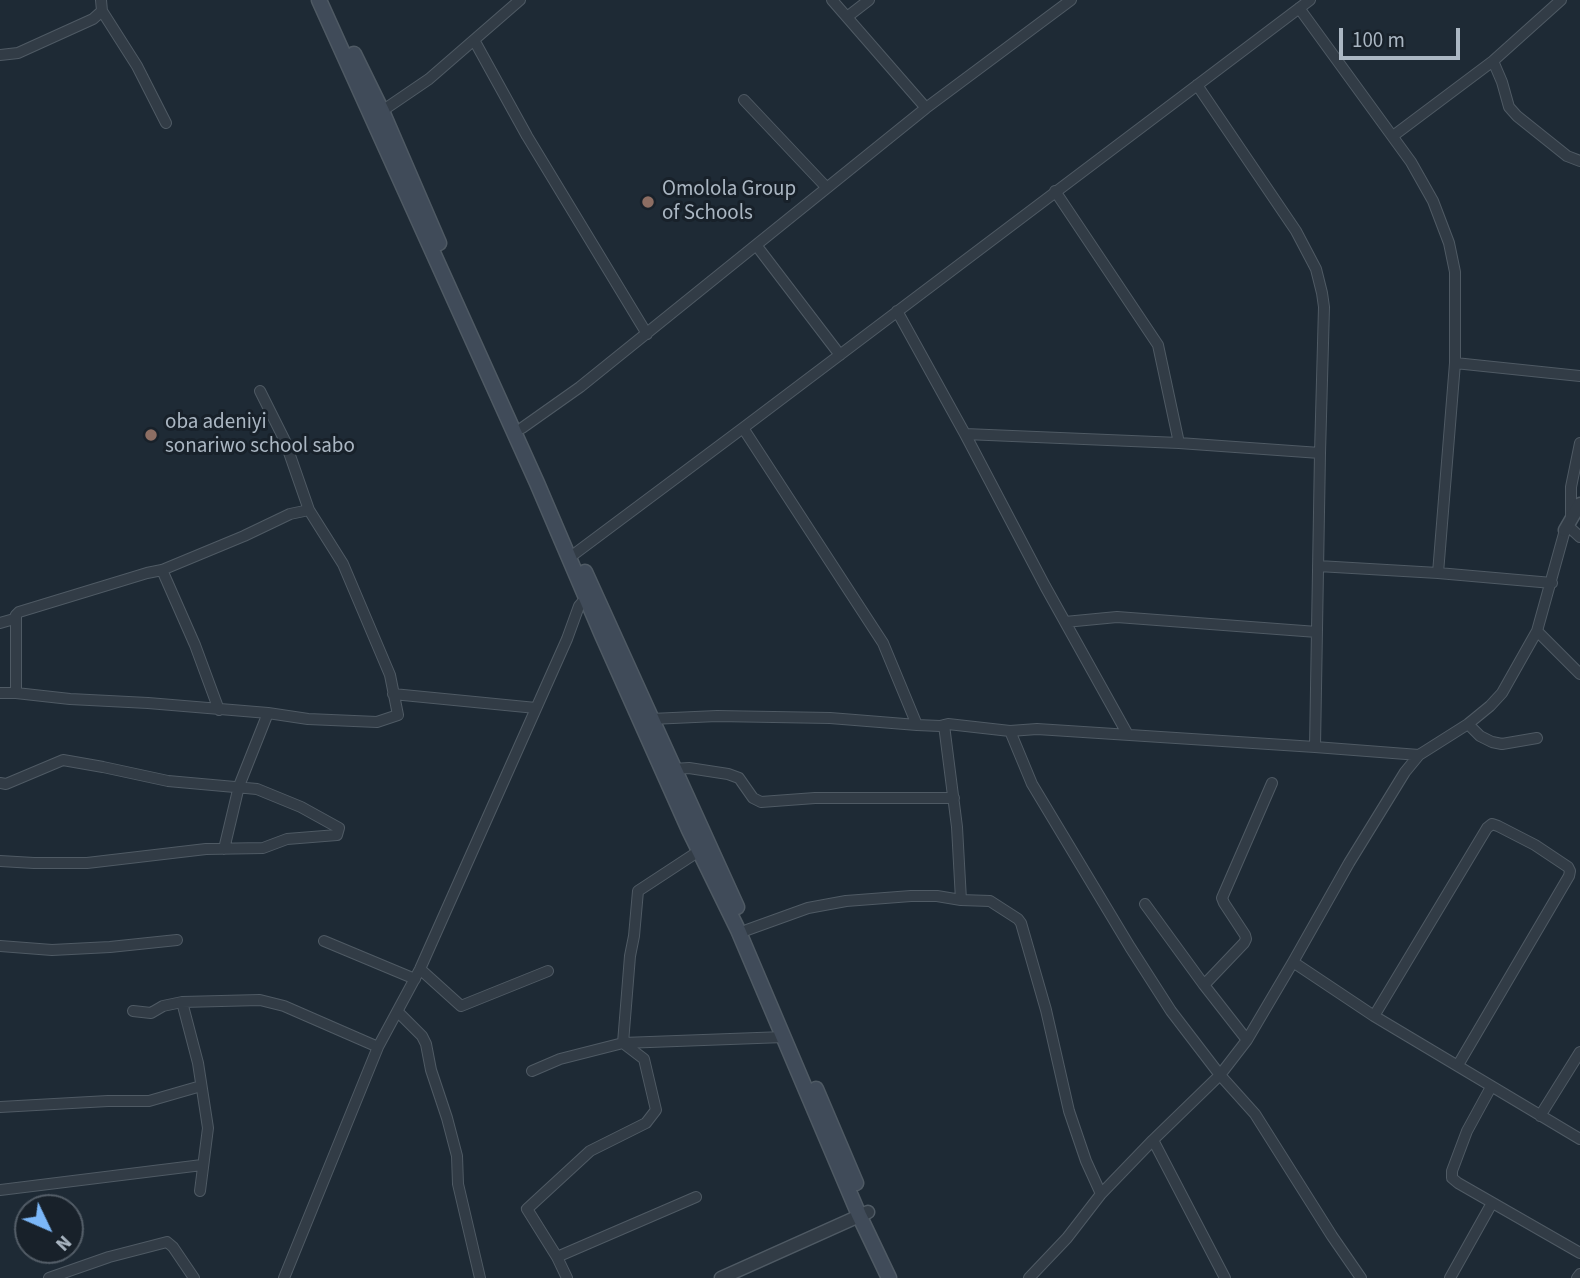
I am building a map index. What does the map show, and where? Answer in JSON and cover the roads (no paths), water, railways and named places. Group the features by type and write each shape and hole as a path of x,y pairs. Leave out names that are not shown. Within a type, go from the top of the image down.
{"main road":[{"path":"320,0 537,483 651,719 747,930 889,1278"},
{"path":"329,0 382,111 522,428 573,555 586,598 864,1213 897,1278"}],"street":[{"path":"101,0 102,11 137,66 166,123"},
{"path":"382,111 429,79 520,0"},
{"path":"832,0 926,108"},
{"path":"847,17 869,0"},
{"path":"522,428 647,334 926,108 1071,0"},
{"path":"573,555 1310,0"},
{"path":"1393,136 1493,61 1561,0"},
{"path":"1299,8 1411,162 1433,201 1449,243 1455,272 1455,363 1438,573"},
{"path":"0,55 18,53 93,19 102,11"},
{"path":"474,40 534,147 647,334"},
{"path":"1493,61 1509,107 1552,145 1567,156 1580,161"},
{"path":"1197,85 1296,231 1316,269 1324,307 1315,747"},
{"path":"744,100 827,188"},
{"path":"1055,191 1158,345 1179,443"},
{"path":"756,245 840,355"},
{"path":"897,311 1128,735"},
{"path":"1455,363 1580,376"},
{"path":"0,693 268,713 308,719 377,722 398,715 390,675 343,564 309,510 285,441 260,391"},
{"path":"743,428 883,643 917,724"},
{"path":"965,434 1179,443 1320,453"},
{"path":"1029,1278 1067,1238 1101,1194 1220,1075 1247,1040 1392,790 1419,755 1468,724 1502,692 1537,631 1568,525 1571,487 1580,443"},
{"path":"1568,525 1580,504"},
{"path":"0,622 14,619 19,612 162,570 290,514 309,510"},
{"path":"1568,525 1580,537"},
{"path":"1318,566 1552,583"},
{"path":"162,570 195,645 219,710"},
{"path":"284,1278 378,1047 417,974 579,606 586,598"},
{"path":"16,615 16,693"},
{"path":"1065,622 1117,617 1317,632"},
{"path":"1537,631 1580,674"},
{"path":"393,694 536,708"},
{"path":"224,849 239,786 268,713"},
{"path":"651,719 717,716 948,724 1010,731 1037,729 1419,755"},
{"path":"1468,724 1480,736 1492,742 1502,744 1537,738"},
{"path":"944,725 954,798 961,900"},
{"path":"1010,731 1032,784 1171,1012 1220,1075 1255,1114 1361,1278"},
{"path":"0,783 6,784 63,760 168,781 257,789 301,807 339,828 337,835 287,839 263,848 151,854 87,863 0,861"},
{"path":"673,769 697,769 728,774 738,778 753,798 761,802 815,798 954,798"},
{"path":"1203,985 1246,939 1222,898 1272,783"},
{"path":"1374,1016 1487,828 1492,824 1498,826 1535,845 1568,867 1569,876 1458,1065"},
{"path":"623,1043 638,891 699,851"},
{"path":"747,930 808,908 846,901 911,896 990,901 1018,919 1046,1010 1069,1111 1086,1161 1101,1194"},
{"path":"1145,904 1203,985 1247,1040"},
{"path":"0,946 52,950 177,940"},
{"path":"324,941 417,974 461,1006 548,971"},
{"path":"1293,962 1374,1016 1580,1139"},
{"path":"133,1012 151,1013 163,1006 182,1002 260,1000 284,1006 378,1047"},
{"path":"182,1002 198,1063 208,1128 200,1191"},
{"path":"398,1012 422,1036 426,1044 431,1070 457,1156 458,1184 480,1278"},
{"path":"532,1071 560,1059 623,1043 784,1037"},
{"path":"567,1278 527,1209 590,1151 646,1123 656,1110 644,1059 623,1043"},
{"path":"1540,1116 1580,1052"},
{"path":"0,1107 149,1101 201,1086"},
{"path":"1491,1087 1467,1131 1452,1171 1452,1178 1580,1253"},
{"path":"1153,1140 1225,1278"},
{"path":"0,1190 202,1165"},
{"path":"557,1257 696,1197"},
{"path":"1451,1278 1492,1203"},
{"path":"721,1278 864,1213"},
{"path":"49,1278 109,1257 167,1242 194,1278"}],"place":[{"name":"Omolola Group of Schools","path":"648,202"},
{"name":"oba adeniyi sonariwo school sabo","path":"151,435"}]}
